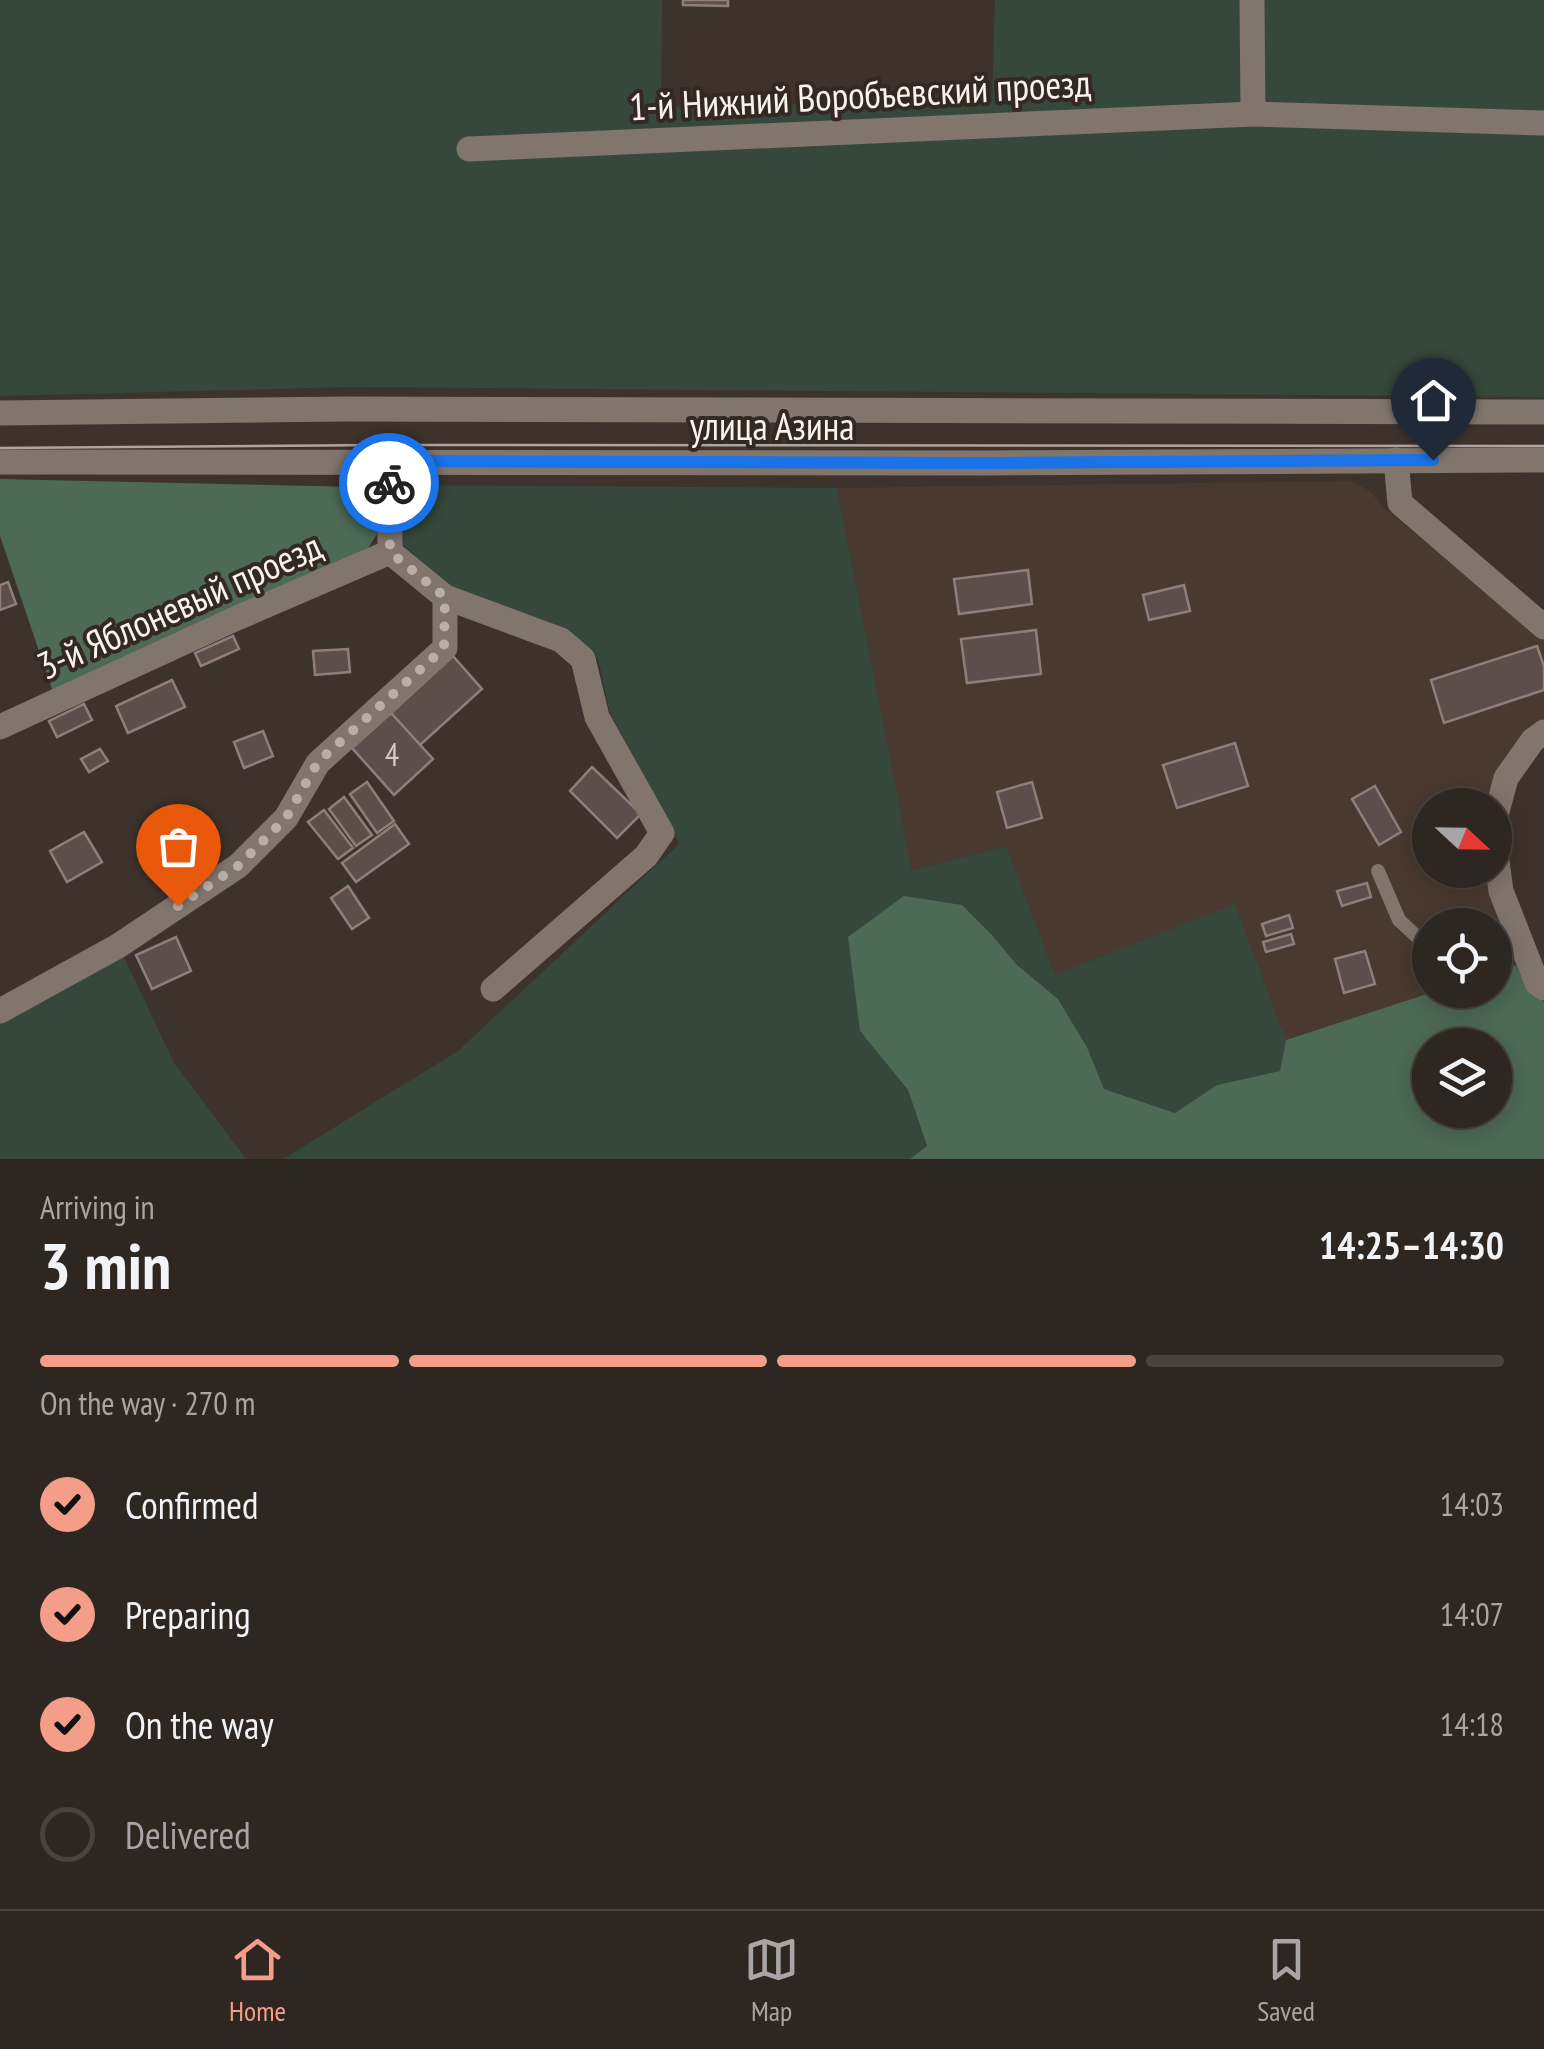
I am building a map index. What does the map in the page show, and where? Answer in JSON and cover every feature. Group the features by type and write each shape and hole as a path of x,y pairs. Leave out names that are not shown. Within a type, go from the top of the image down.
{"street":[{"path":"1252,0 1254,114"},
{"name":"1-й Нижний Воробъевский проезд","path":"469,149 1254,114 1544,123"},
{"name":"улица Азина","path":"0,412 1544,412"},
{"path":"1396,460 1400,503 1544,627"},
{"name":"улица Азина","path":"0,462 1544,460"},
{"path":"390,461 390,552 445,597 561,640 584,660 596,717 662,832 646,856 493,990"},
{"name":"3-й Яблоневый проезд","path":"0,728 390,552"},
{"path":"0,1011 118,946 238,866 286,818 318,762 444,648 445,597"},
{"path":"1503,788 1533,740 1544,732"},
{"path":"1501,888 1505,925 1541,986"}],"lane":[{"path":"1378,871 1399,920 1412,933"}],"shaded area":[{"path":"1351,481 1370,491 1382,506 1544,640 1544,719 1527,735 1497,788 1412,788 1412,888 1492,888 1499,908 1412,908 1412,999 1286,1040 1235,905 1055,976 1006,846 912,870 837,488"}],"green space":[{"path":"0,0 662,0 661,107 992,101 995,0 1544,0 1544,397 352,387 0,396"},
{"path":"0,479 359,487 377,504 381,528 368,548 53,692 0,536"},
{"path":"410,485 837,488 912,870 1006,846 1055,975 1235,904 1286,1040 1280,1071 1217,1085 1175,1113 1104,1089 1087,1047 1058,999 1016,964 962,905 860,1031 908,1090 927,1147 910,1159 283,1159 458,1051 679,844 609,710 598,658 568,631 442,583 403,544 402,495"},
{"path":"904,896 962,905 1016,964 1058,999 1087,1047 1104,1089 1175,1113 1217,1085 1280,1071 1286,1040 1412,999 1412,1008 1512,1008 1512,966 1516,965 1525,985 1544,1002 1544,1159 910,1159 927,1146 908,1090 860,1031 848,937"},
{"path":"122,953 174,1063 246,1159 0,1159 0,1023"}],"building":[{"path":"683,0 728,0 728,6 683,5"},
{"path":"1028,570 1032,604 959,614 954,579"},
{"path":"8,582 16,604 0,610 0,585"},
{"path":"1184,585 1190,611 1149,620 1143,595"},
{"path":"1036,630 1041,674 967,683 961,639"},
{"path":"233,636 239,649 201,666 195,653"},
{"path":"1537,646 1544,666 1544,690 1444,723 1431,680"},
{"path":"348,649 350,672 315,675 313,651"},
{"path":"453,656 482,689 420,745 391,713"},
{"path":"172,680 185,707 128,733 116,706"},
{"path":"84,704 92,720 57,737 49,721"},
{"path":"391,713 433,759 394,795 352,748"},
{"path":"263,731 273,756 244,768 234,742"},
{"path":"1235,743 1248,786 1177,808 1163,765"},
{"path":"100,749 108,761 89,772 81,759"},
{"path":"592,767 641,814 617,838 570,791"},
{"path":"367,782 394,821 377,833 350,794"},
{"path":"1032,782 1042,818 1007,828 997,792"},
{"path":"1375,786 1401,832 1379,845 1352,799"},
{"path":"344,797 372,835 356,846 329,809"},
{"path":"324,810 353,848 338,859 308,822"},
{"path":"189,811 204,845 168,861 153,827"},
{"path":"395,824 409,844 356,882 342,863"},
{"path":"84,832 102,862 67,882 50,851"},
{"path":"1367,883 1371,897 1342,906 1337,891"},
{"path":"348,886 369,918 352,929 331,898"},
{"path":"1289,915 1293,928 1266,936 1262,924"},
{"path":"1291,934 1294,944 1266,952 1263,942"},
{"path":"176,937 191,971 152,989 136,955"},
{"path":"1365,951 1375,984 1344,993 1335,959"}],"tram line":[{"path":"0,448 1544,446"}],"way so far":[{"path":"178,906 238,866 286,818 318,762 444,648 445,597 390,552 389,483"}],"route":[{"path":"389,483 390,461 1433,460"}]}
